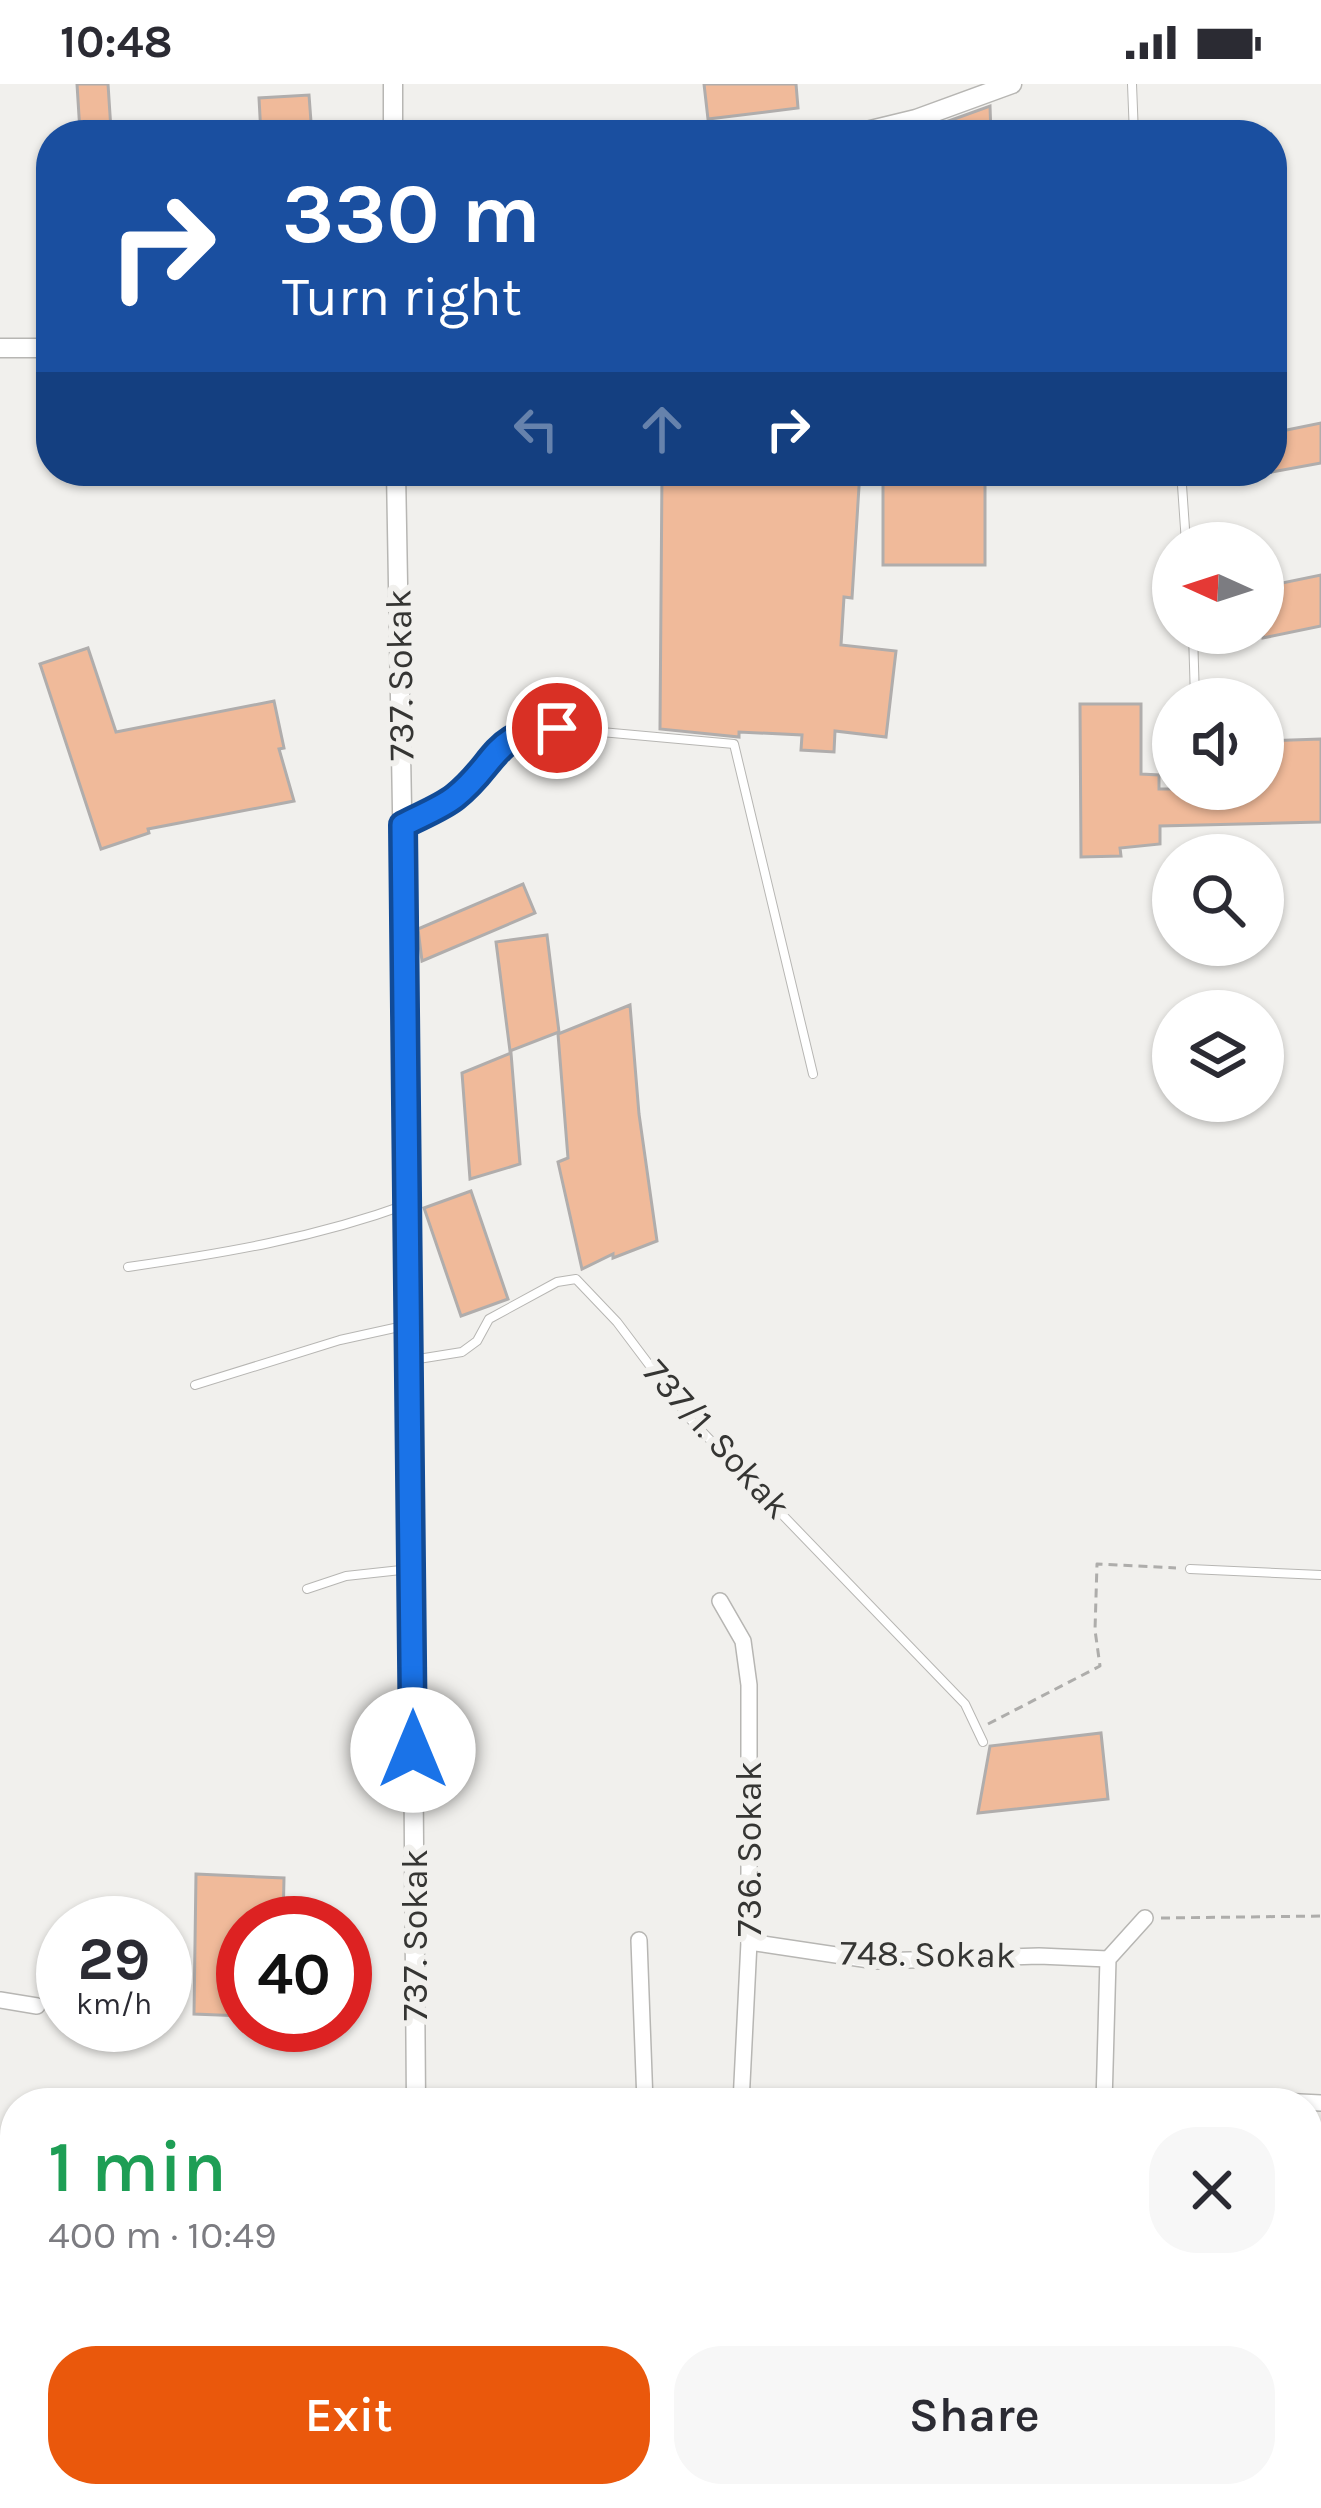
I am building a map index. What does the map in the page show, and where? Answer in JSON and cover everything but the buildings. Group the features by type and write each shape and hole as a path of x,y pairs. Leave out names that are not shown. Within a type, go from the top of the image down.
{"street":[{"path":"393,84 393,120"},
{"path":"908,120 1012,84"},
{"path":"0,348 36,348"},
{"name":"737. Sokak","path":"396,486 409,1203 416,2088"},
{"name":"736. Sokak","path":"720,1601 743,1641 749,1685 744,2088"},
{"path":"1104,2088 1108,1959 1145,1918"},
{"path":"639,1940 644,2088"},
{"name":"748. Sokak","path":"749,1942 876,1961 1108,1959"},
{"path":"0,2000 36,2006"}],"lane":[{"path":"1132,84 1133,120"},
{"path":"1182,486 1185,522"},
{"path":"403,825 456,796 494,753 527,730 557,728 734,745 813,1074"},
{"path":"128,1267 339,1229 409,1203"},
{"name":"737/1. Sokak","path":"410,1360 462,1352 477,1340 489,1319 557,1282 576,1280 617,1322 690,1419 965,1704 983,1742"},
{"path":"194,1385 340,1340 410,1325"},
{"path":"307,1589 346,1576 412,1569"},
{"path":"1190,1569 1321,1576"}],"path":[{"path":"977,1730 1100,1666 1095,1630 1097,1564 1190,1569"},
{"path":"1145,1918 1321,1916"}],"route":[{"path":"413,1750 403,825 456,796 494,753 527,730 557,728"}]}
